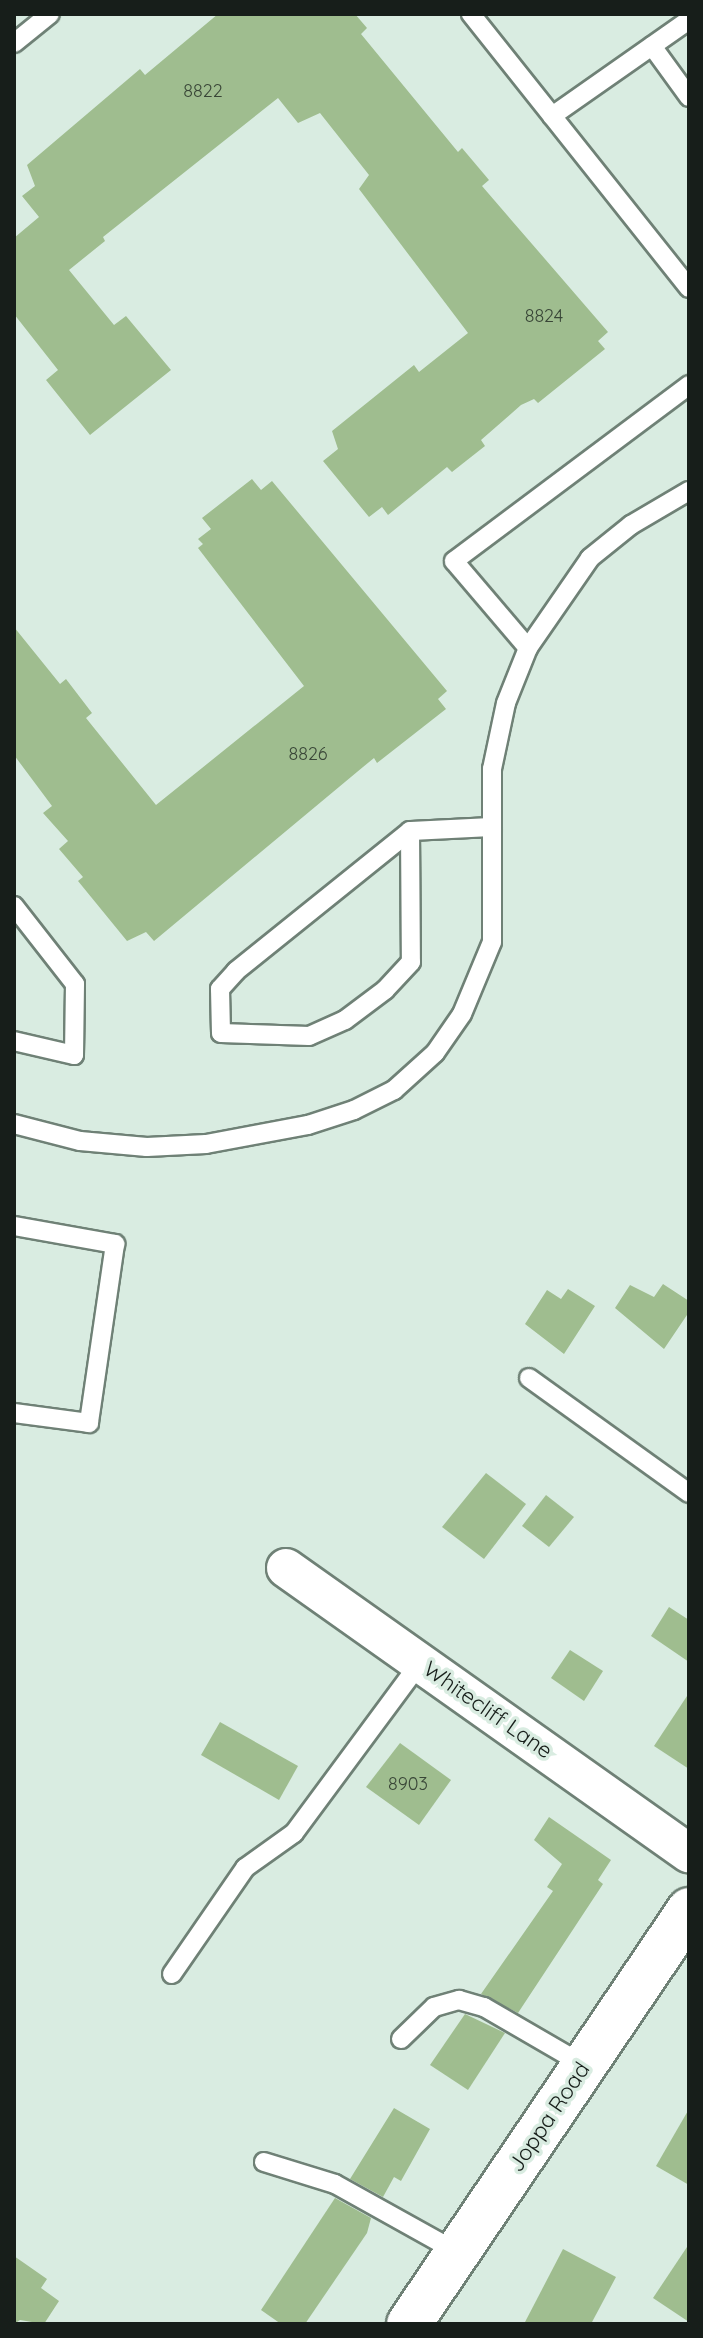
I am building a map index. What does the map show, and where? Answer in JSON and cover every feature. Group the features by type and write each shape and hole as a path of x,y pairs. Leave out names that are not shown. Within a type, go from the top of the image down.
{"main road":[{"name":"Joppa Road","path":"409,2324 689,1910"}],"street":[{"name":"Whitecliff Lane","path":"286,1568 689,1853"}],"lane":[{"path":"14,43 50,14"},
{"path":"471,14 689,288"},
{"path":"552,116 689,20"},
{"path":"652,46 689,97"},
{"path":"528,648 454,561 689,385"},
{"path":"14,1124 80,1141 147,1147 206,1144 308,1125 394,1090 435,1053 481,978 492,942 495,899 492,769 506,703 528,648 590,558 631,525 689,491"},
{"path":"410,831 411,962 345,1020 309,1036 221,1033 220,989 236,971 410,831 492,827"},
{"path":"14,906 75,984 74,1055 14,1041"},
{"path":"14,1226 115,1244 89,1423 14,1413"},
{"path":"529,1378 689,1493"},
{"path":"172,1974 245,1868 294,1833 420,1663"},
{"path":"401,2039 434,2007 459,2000 484,2007 584,2065"},
{"path":"264,2162 335,2184 457,2252"}],"building":[{"path":"218,14 355,14 367,28 361,34 458,152 462,148 489,180 482,186 608,332 598,341 605,349 538,403 534,399 521,405 481,440 485,446 452,472 447,467 388,515 382,507 369,517 323,461 338,449 332,431 414,365 419,372 468,333 359,189 369,175 320,113 298,123 278,98 103,237 105,241 69,270 114,325 126,316 171,370 90,435 46,380 58,370 14,314 14,238 39,217 22,196 35,186 27,165 140,69 145,75"},
{"path":"252,479 261,490 272,481 447,691 438,699 446,709 377,763 374,758 154,941 146,932 127,941 78,881 83,877 59,849 68,841 43,813 52,806 14,755 14,627 60,684 66,679 92,713 86,718 156,805 304,686 198,548 203,544 198,539 211,529 202,518"},
{"path":"663,1284 689,1301 689,1312 664,1349 615,1308 630,1285 654,1297"},
{"path":"568,1289 595,1306 564,1354 525,1324 547,1290 561,1299"},
{"path":"486,1473 526,1504 484,1559 442,1527"},
{"path":"546,1495 574,1517 549,1547 522,1526"},
{"path":"669,1607 689,1620 689,1662 651,1636"},
{"path":"570,1650 603,1671 584,1701 551,1678"},
{"path":"689,1693 689,1769 654,1746"},
{"path":"220,1722 298,1766 279,1800 201,1755"},
{"path":"400,1743 451,1780 419,1825 366,1787"},
{"path":"549,1817 611,1860 598,1880 603,1884 518,2013 481,1994 553,1891 547,1887 562,1864 534,1840"},
{"path":"465,2014 505,2033 468,2090 430,2065"},
{"path":"394,2108 430,2129 401,2181 394,2177 383,2197 350,2179"},
{"path":"689,2109 689,2185 656,2166"},
{"path":"335,2198 371,2218 367,2233 305,2324 281,2324 261,2310"},
{"path":"689,2244 689,2322 653,2298"},
{"path":"563,2249 616,2277 591,2324 524,2324"},
{"path":"14,2256 47,2279 41,2288 59,2301 44,2324 20,2320 14,2324"}]}
